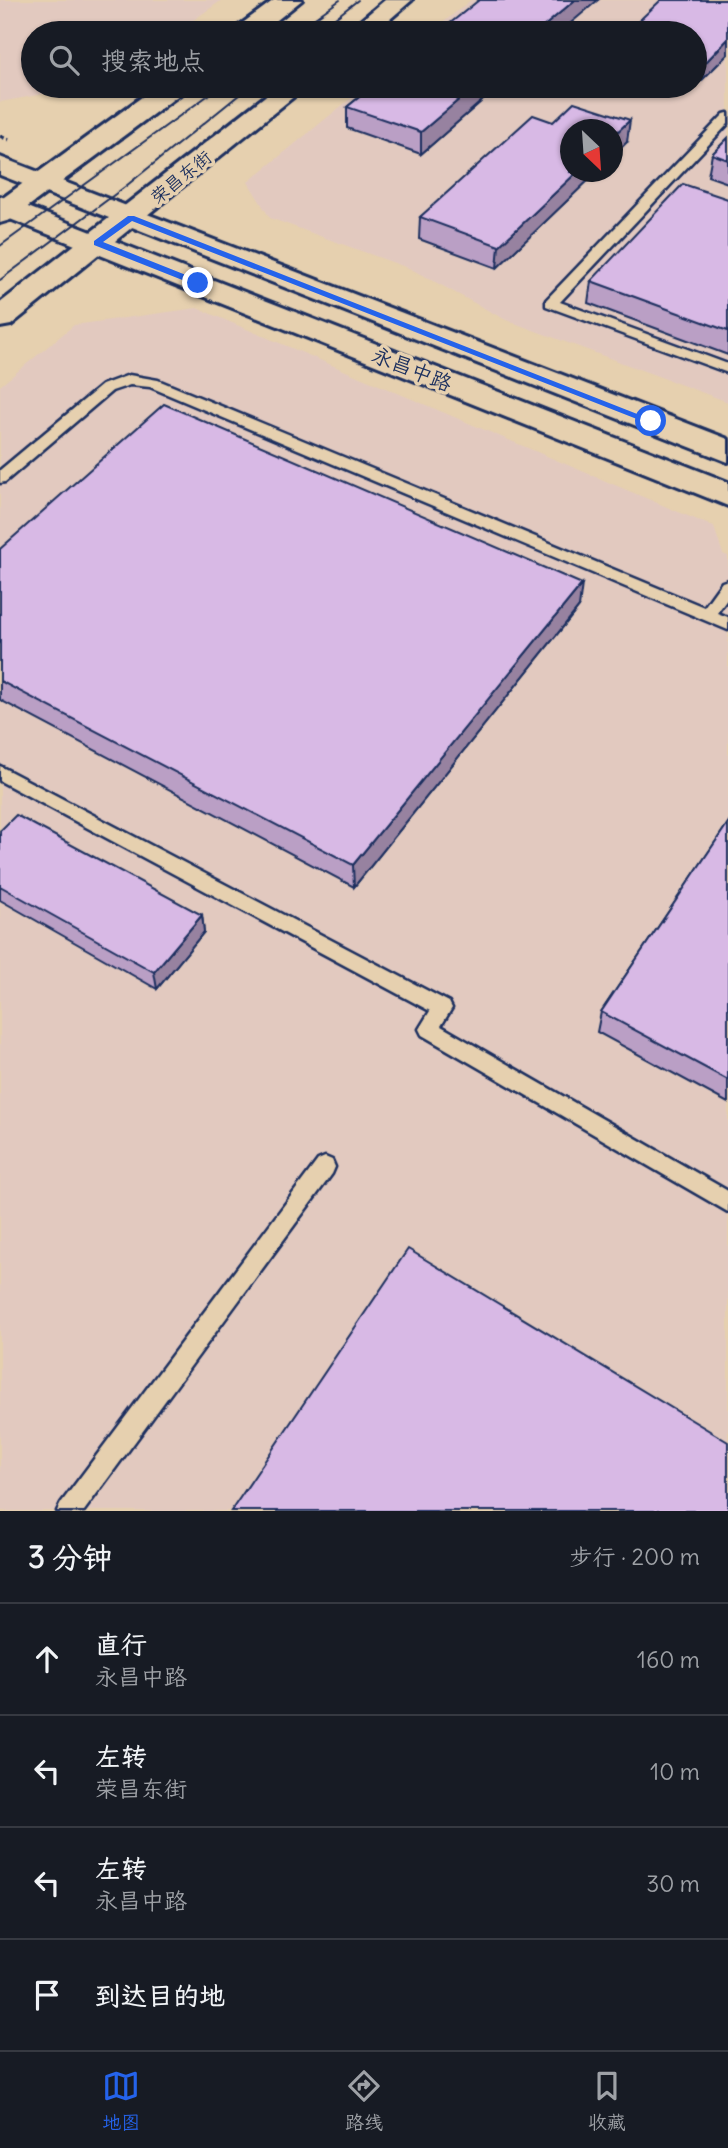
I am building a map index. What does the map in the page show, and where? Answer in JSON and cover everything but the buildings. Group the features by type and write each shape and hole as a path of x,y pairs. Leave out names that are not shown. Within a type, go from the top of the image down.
{"street":[{"path":"261,21 290,0"},
{"path":"374,21 400,0"},
{"path":"3,209 158,98"},
{"name":"荣昌东街","path":"0,318 279,98"},
{"name":"永昌中路","path":"0,164 728,451"},
{"name":"永昌中路","path":"3,209 97,243 728,495"}],"lane":[{"path":"728,117 551,303 728,369"},
{"path":"0,478 107,388 129,380 153,383 728,624"},
{"path":"707,615 728,586"},
{"path":"0,773 442,1008 429,1028 728,1202"},
{"path":"69,1511 326,1167"}],"shaded area":[{"path":"0,0 222,0 192,21 21,21 22,98 0,102"},
{"path":"471,0 728,0 728,402 506,320 411,269 270,218 248,182 351,98 707,98 707,21 445,21"},
{"path":"197,308 714,527 723,554 728,556 728,1511 0,1511 0,386 74,325"}],"tram line":[{"path":"311,21 340,0"},
{"path":"331,21 358,0"},
{"path":"0,246 204,98"},
{"path":"0,280 126,186 235,98"}],"route":[{"path":"198,283 97,243 131,217 651,421"}]}
